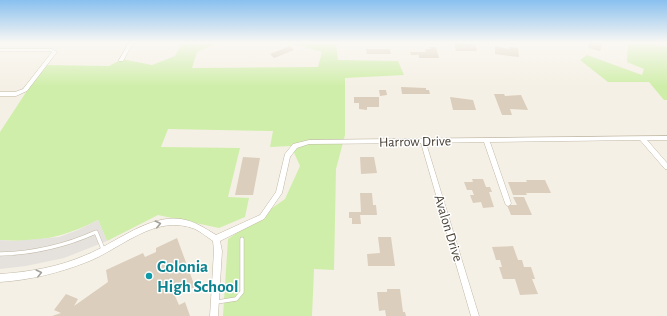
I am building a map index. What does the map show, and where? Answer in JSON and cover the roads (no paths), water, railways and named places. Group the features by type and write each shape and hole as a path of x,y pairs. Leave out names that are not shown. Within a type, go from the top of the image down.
{"street":[{"path":"0,94 18,93 25,90 50,58"},
{"path":"642,138 667,168"},
{"name":"Harrow Drive","path":"216,239 262,218 279,193 287,156 295,146 309,142 667,138"},
{"path":"486,140 508,203"},
{"name":"Avalon Drive","path":"423,141 475,316"},
{"path":"0,278 32,275 55,269 87,258 140,229 159,223 179,221 197,225 216,239 218,251 214,316"}],"lane":[{"path":"0,254 28,253 76,240 96,232 104,250"},
{"path":"215,302 236,299 242,292 242,239"}],"place":[{"name":"Colonia High School","path":"149,276"}]}
